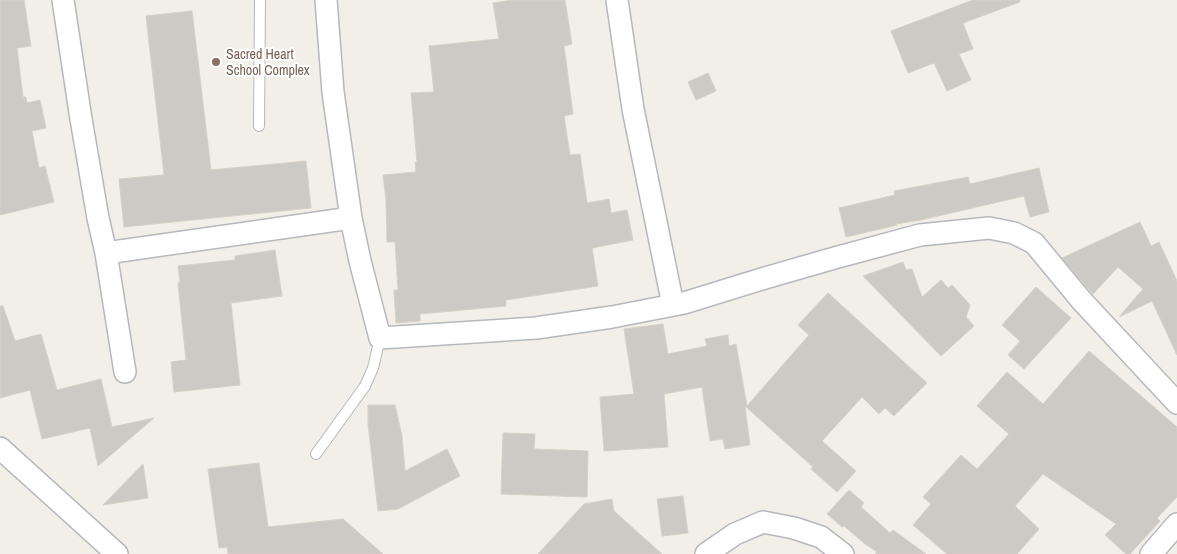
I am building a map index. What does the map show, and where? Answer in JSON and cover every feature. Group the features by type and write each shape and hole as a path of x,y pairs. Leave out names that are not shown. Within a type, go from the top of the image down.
{"street":[{"path":"63,0 81,119 98,218 106,252 125,372"},
{"path":"326,0 333,92 351,218 380,338 536,328 612,317 684,303 838,257 920,236 989,228 1014,233 1034,243 1082,301 1177,403"},
{"path":"617,0 633,109 673,305"},
{"path":"106,252 351,218"},
{"path":"0,448 118,554"},
{"path":"706,554 736,534 763,522 794,528 821,537 843,554"},
{"path":"1152,554 1177,524"}],"lane":[{"path":"259,126 260,0"},
{"path":"316,454 365,386 373,368 380,338"}],"building":[{"path":"0,0 24,0 31,46 17,48 23,97 26,97 27,103 40,100 46,128 32,131 39,168 45,166 54,202 0,215"},
{"path":"513,0 565,0 572,44 564,46 573,114 564,116 570,155 580,154 587,203 609,199 611,213 627,210 633,240 592,248 598,286 506,300 506,306 420,314 420,321 396,323 394,290 398,290 395,242 387,242 386,200 383,175 416,172 415,162 417,162 411,93 434,92 429,46 499,39 493,3"},
{"path":"973,0 1020,0 1020,2 963,23 973,49 959,54 971,80 947,91 934,63 908,73 891,31"},
{"path":"192,11 211,170 306,161 311,208 124,227 119,179 164,175 146,16"},
{"path":"708,73 716,91 696,100 688,82"},
{"path":"1039,168 1049,212 1030,217 1024,196 846,237 839,208 895,195 894,191 968,177 970,184"},
{"path":"1140,222 1151,246 1159,242 1177,281 1177,355 1152,301 1119,317 1143,289 1118,267 1093,294 1062,258"},
{"path":"275,250 282,296 231,303 240,385 174,392 171,362 186,360 178,266 235,260 235,256"},
{"path":"903,262 906,270 912,269 922,297 941,280 948,288 952,285 970,305 966,317 974,326 941,356 863,276"},
{"path":"1036,287 1071,318 1024,369 1008,355 1020,341 1002,325"},
{"path":"828,293 927,383 894,416 885,408 879,414 862,397 822,441 856,471 837,492 811,469 813,467 745,406 750,445 725,449 723,439 710,441 702,387 664,394 668,447 604,451 600,397 634,394 624,329 663,324 668,354 707,346 705,339 728,335 729,346 736,344 747,406 809,335 798,325"},
{"path":"0,306 3,306 15,341 41,334 57,390 101,379 112,427 154,418 98,466 90,428 42,439 30,390 0,398"},
{"path":"1089,351 1177,427 1177,497 1157,518 1160,521 1130,554 1126,554 1105,535 1116,524 1043,474 1015,506 1039,529 1017,554 947,554 913,525 931,504 923,497 961,455 977,469 1009,434 977,406 1007,372 1043,404"},
{"path":"368,405 395,405 402,436 405,471 447,449 460,476 398,509 378,511 368,424"},
{"path":"503,433 535,434 534,449 588,451 587,497 501,494"},
{"path":"259,463 268,527 343,519 383,554 228,554 227,547 219,548 208,469"},
{"path":"143,464 148,498 103,505"},
{"path":"849,490 864,503 861,507 890,533 893,530 926,554 875,554 877,552 844,526 842,527 827,514"},
{"path":"683,496 688,533 662,536 657,499"},
{"path":"612,499 614,511 662,554 538,554 584,504"}],"place":[{"name":"Sacred Heart School Complex","path":"216,62"}]}
